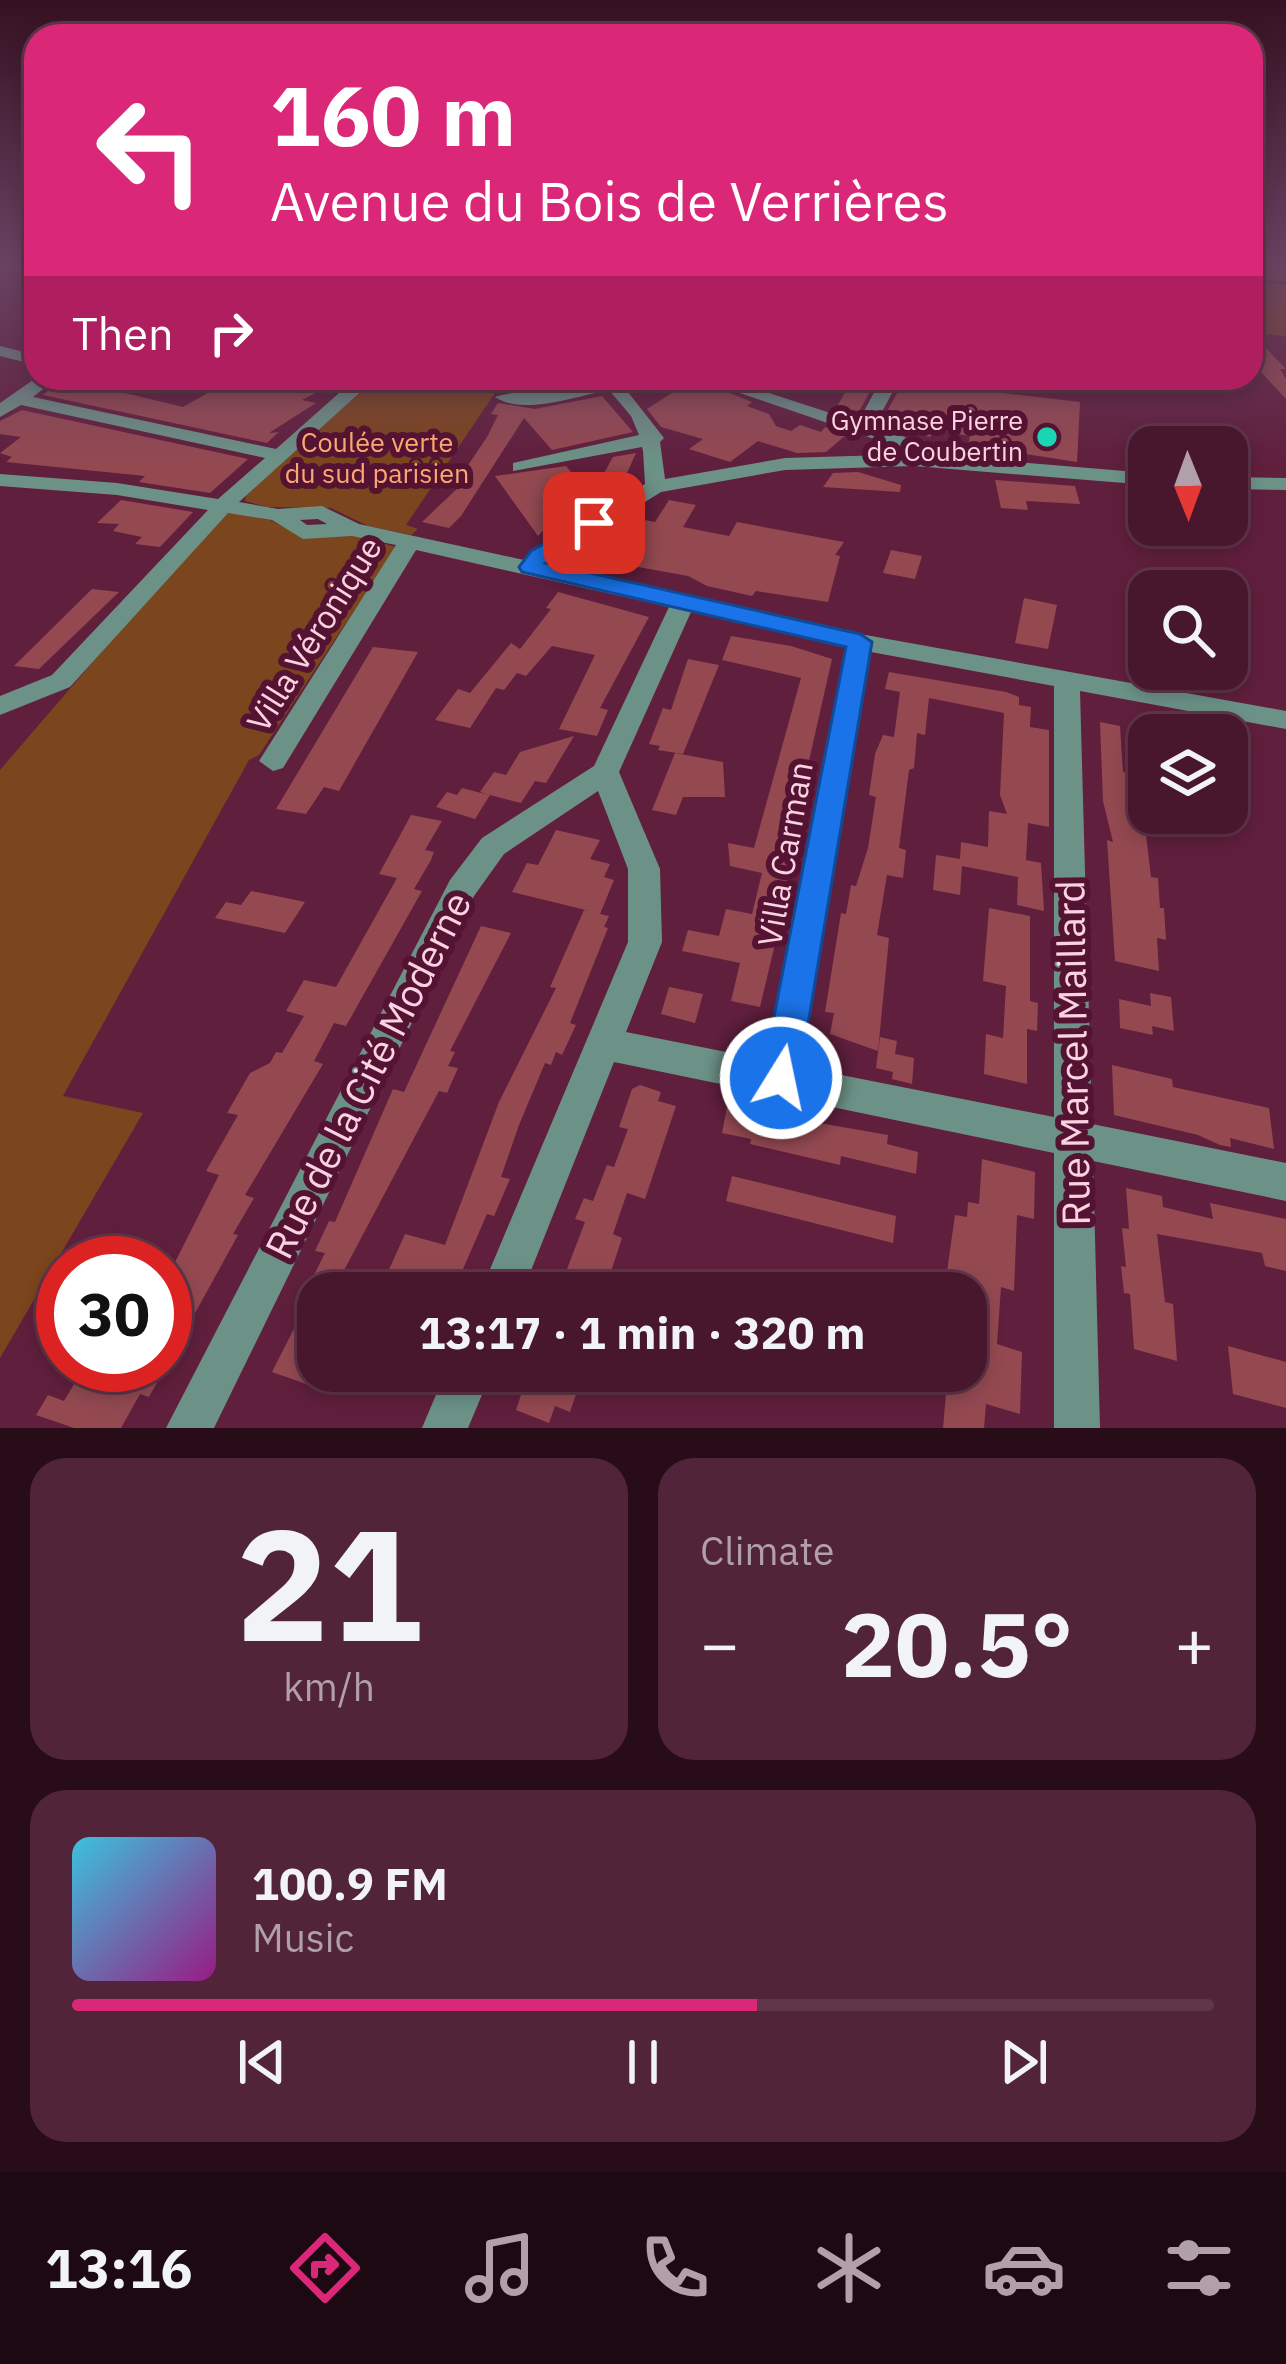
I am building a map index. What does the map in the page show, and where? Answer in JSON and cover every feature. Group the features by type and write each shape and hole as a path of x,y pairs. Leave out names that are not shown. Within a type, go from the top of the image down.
{"street":[{"path":"0,706 61,681 224,505 354,390"},
{"path":"504,398 531,399 570,390"},
{"path":"618,390 654,438 655,487"},
{"path":"741,390 972,466"},
{"path":"863,430 885,390"},
{"path":"9,405 282,456"},
{"path":"520,467 654,438"},
{"path":"531,567 539,556 655,487 785,464 914,460 1128,477"},
{"path":"0,480 118,489 278,515 303,532 352,529 860,642 1286,720"},
{"path":"1248,483 1286,484"},
{"name":"Villa Véronique","path":"273,761 410,542"},
{"path":"510,1272 645,941 644,869 605,772 682,602"},
{"name":"Villa Carman","path":"781,1078 860,642"},
{"name":"Rue Marcel Maillard","path":"1066,678 1077,1428"},
{"name":"Rue de la Cité Moderne","path":"189,1428 461,890 493,846 605,772"},
{"path":"604,1044 1286,1182"},
{"path":"445,1428 460,1392"}],"green space":[{"path":"1263,330 1286,330 1286,336 1263,334"},
{"name":"Coulée verte du sud parisien","path":"363,390 497,390 406,525 418,529 411,535 368,526 331,508 267,507 245,501 246,494"},
{"name":"Coulée verte du sud parisien","path":"229,512 270,520 303,537 357,536 396,547 259,755 249,760 63,1096 143,1113 71,1236 36,1236 36,1296 0,1358 0,770 215,520"}],"building":[{"path":"1263,349 1286,369 1280,369 1286,379 1286,399 1263,374"},
{"path":"49,390 113,390 183,407 213,390 321,390 302,400 316,403 269,433 279,432 267,443 43,395"},
{"path":"665,390 722,390 752,402 747,406 769,414 776,426 791,431 800,425 821,432 825,427 847,434 826,452 797,453 758,441 730,462 689,449 703,439 661,427 647,409 672,393"},
{"path":"846,390 871,390 856,417 835,410"},
{"path":"899,390 1010,390 1003,393 1080,402 1077,462 968,445 970,436 933,430 930,437 880,424"},
{"path":"602,396 633,432 552,450 524,418 461,516 449,528 422,522 463,483 456,483 487,437 498,415 491,414 498,403 535,409"},
{"path":"22,410 248,459 210,493 139,482 145,476 6,462 12,457 0,453 21,437 0,434 0,421"},
{"path":"636,453 619,491 579,518 561,525 552,521 538,536 495,476 566,466 591,497 613,457"},
{"path":"858,472 901,485 900,492 823,487 833,473"},
{"path":"995,480 1075,486 1080,504 1026,501 1028,510 1001,508"},
{"path":"121,500 193,512 160,547 135,544 142,537 113,531 119,524 97,523"},
{"path":"669,500 696,505 683,527 729,536 737,522 844,542 835,555 840,556 828,602 756,591 752,596 707,586 688,576 605,561 640,519 655,522"},
{"path":"891,550 922,556 915,579 883,573"},
{"path":"92,589 119,592 39,669 14,666"},
{"path":"558,592 649,617 600,708 608,710 597,736 559,729 595,655 552,646 526,676 517,673 504,690 496,688 470,728 435,720 458,689 470,693 511,643 520,649 551,609 546,608"},
{"path":"1024,598 1057,605 1048,649 1015,643"},
{"path":"731,636 832,659 796,818 790,855 796,856 760,1007 731,1001 740,963 682,951 688,930 719,936 726,909 752,914 762,873 730,866 728,843 754,848 801,678 722,660"},
{"path":"373,647 418,652 339,791 324,787 306,814 276,809"},
{"path":"688,659 719,665 683,754 658,750 660,746 649,744 663,708 671,710"},
{"path":"889,672 1006,692 1019,697 1019,705 1031,707 1030,727 1049,730 1049,827 1028,823 1026,860 1041,863 1044,911 1017,905 1018,877 962,866 960,895 933,890 936,855 960,859 961,842 988,847 989,811 1007,814 1000,795 1004,713 929,698 925,735 917,733 914,768 909,770 899,848 906,850 903,878 887,875 877,935 889,938 878,1051 830,1034 834,1013 825,1012 841,913 846,914 851,885 856,886 868,848 876,797 869,795 875,754 883,735 894,737 900,692 885,689"},
{"path":"1100,722 1120,726 1123,772 1128,773 1128,834 1146,834 1151,877 1158,878 1166,940 1157,938 1159,971 1115,961 1107,840 1113,842 1103,801"},
{"path":"574,736 546,783 535,781 521,803 490,795 475,819 436,807 447,792 457,795 462,788 489,795 480,792 494,772 506,775 520,752"},
{"path":"675,753 723,762 725,797 683,797 676,815 652,810"},
{"path":"411,815 442,821 425,850 434,852 414,889 422,891 346,1026 334,1023 314,1061 323,1064 245,1195 254,1198 192,1319 192,1236 188,1236 219,1175 206,1171 238,1115 227,1113 250,1073 270,1063 276,1052 282,1053 304,1016 286,1011 304,980 336,987 397,878 379,874"},
{"path":"556,830 600,840 590,859 610,864 604,877 614,880 600,914 609,916 604,927 608,928 570,1023 576,1025 562,1055 556,1052 551,1065 545,1063 501,1177 510,1179 494,1216 487,1214 463,1269 466,1272 388,1272 405,1234 445,1245 499,1102 556,988 550,987 584,910 590,911 512,892 527,863 538,865"},
{"path":"251,891 305,902 285,933 215,918 226,902 241,905"},
{"path":"989,908 1030,916 1030,1001 1038,1003 1037,1031 1027,1029 1027,1084 984,1074 986,1034 1003,1038 1006,986 983,981"},
{"path":"481,926 511,933 450,1051 455,1052 448,1066 458,1068 447,1093 439,1091 343,1272 316,1272 325,1253 315,1251 329,1221 335,1222 393,1089 404,1092"},
{"path":"669,987 703,994 695,1023 661,1014"},
{"path":"1150,993 1171,997 1174,1031 1152,1026 1153,1035 1120,1028 1119,999 1151,1006"},
{"path":"880,1037 897,1041 895,1054 914,1058 912,1084 876,1068"},
{"path":"1112,1065 1172,1079 1173,1087 1269,1108 1274,1149 1230,1138 1231,1147 1220,1145 1198,1135 1114,1115"},
{"path":"640,1085 661,1092 658,1101 676,1106 645,1199 627,1193 613,1234 622,1238 611,1272 566,1272 585,1222 575,1219 584,1198 593,1201 607,1165 614,1167 628,1129 619,1127 632,1089"},
{"path":"727,1107 888,1135 887,1144 918,1152 916,1174 841,1156 840,1165 750,1144 751,1139 722,1133"},
{"path":"982,1159 1035,1172 1034,1219 1017,1215 1014,1291 1001,1287 997,1344 1022,1352 1020,1414 986,1404 984,1428 943,1428 946,1393 942,1392 987,1392 987,1272 947,1272 955,1215 967,1217 968,1202 979,1204"},
{"path":"732,1176 896,1216 893,1243 726,1201"},
{"path":"1126,1188 1162,1196 1163,1207 1213,1219 1210,1203 1286,1219 1286,1271 1265,1266 1262,1253 1157,1234 1165,1302 1173,1304 1177,1361 1134,1349 1130,1294 1124,1293 1121,1266 1126,1267 1122,1228 1129,1229"},
{"path":"297,1323 297,1381 272,1372"},
{"path":"1228,1346 1286,1362 1286,1408 1233,1394"},
{"path":"69,1392 152,1392 149,1397 140,1394 121,1428 74,1428 36,1415 48,1395 64,1401"},
{"path":"522,1392 577,1392 570,1412 555,1406 549,1423 516,1410"}],"place":[{"name":"Gymnase Pierre de Coubertin","path":"1047,437"}],"route":[{"path":"594,523 539,556 531,567 860,642 781,1078"}]}
